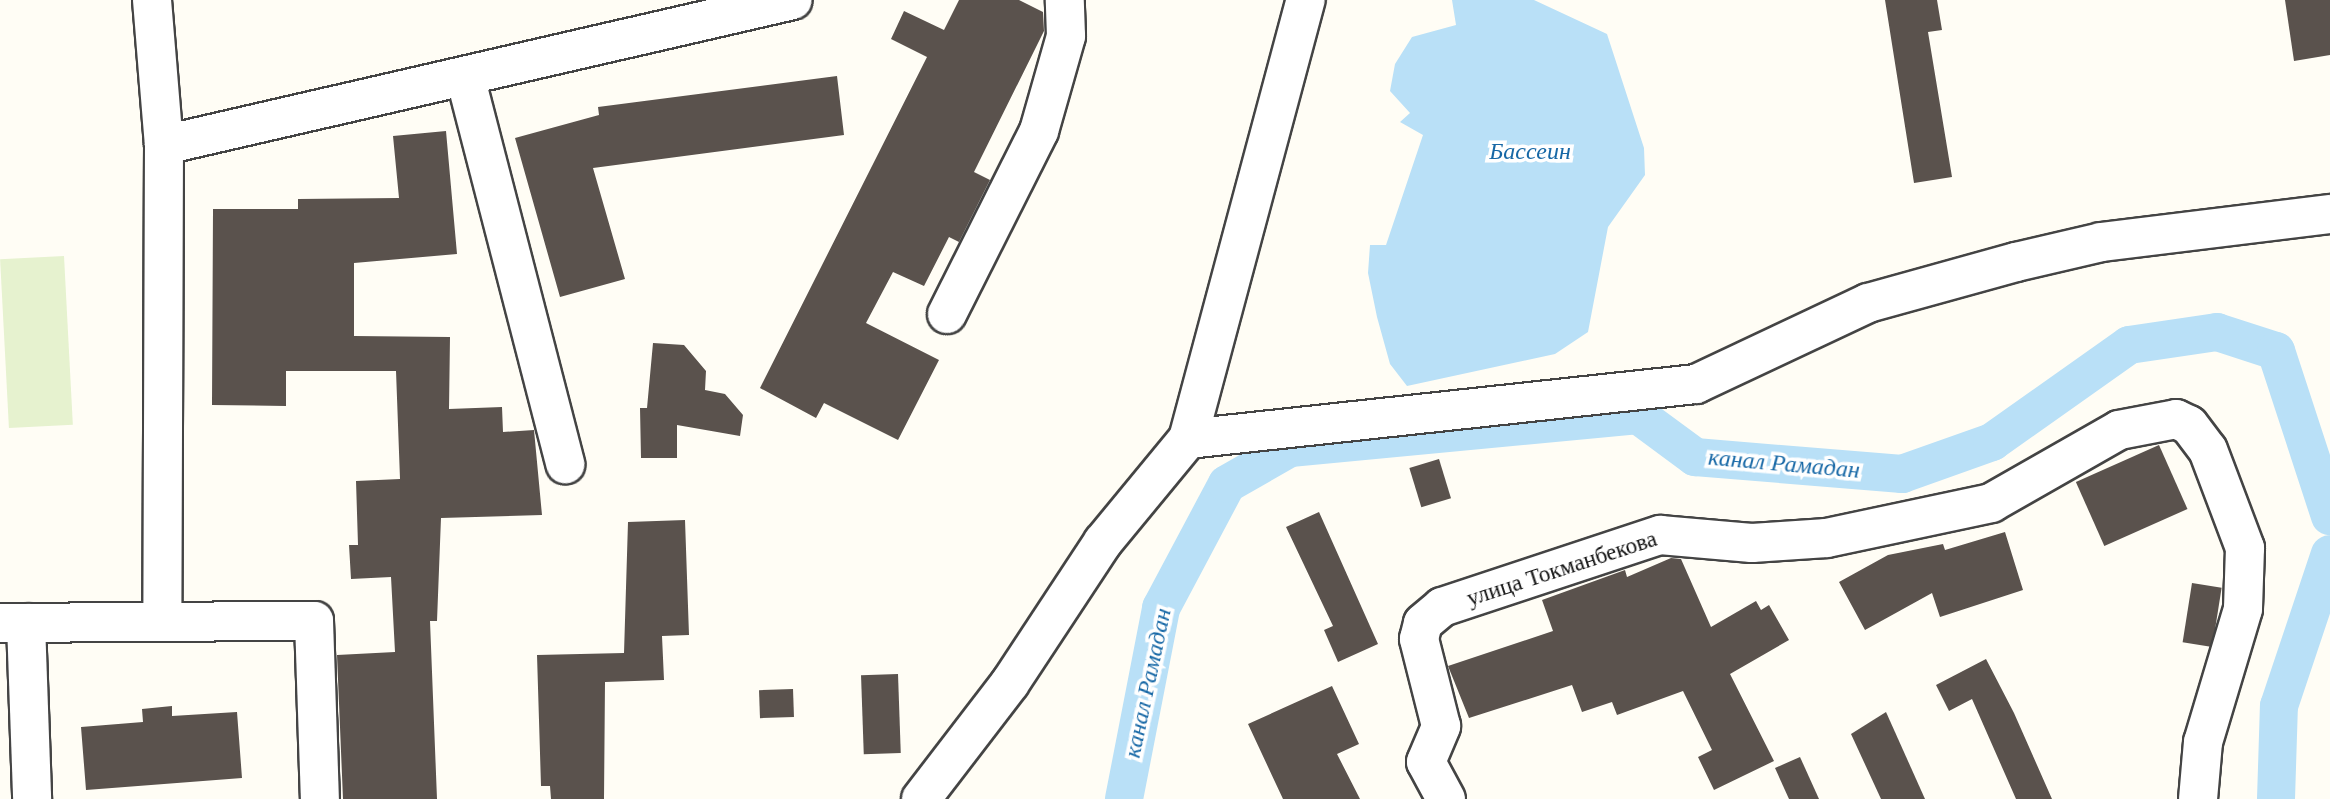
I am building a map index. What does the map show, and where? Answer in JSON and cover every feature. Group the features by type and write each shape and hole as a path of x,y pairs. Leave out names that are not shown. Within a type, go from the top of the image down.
{"street":[{"path":"152,0 164,145 162,622"},
{"path":"164,145 466,80 793,0"},
{"path":"947,314 1039,131 1066,36 1065,0"},
{"path":"921,799 1010,683 1103,542 1188,439 1306,0"},
{"path":"466,80 565,464"},
{"path":"1188,439 1696,384 1868,303 2016,262 2101,243 2330,215"},
{"name":"улица Токманбекова","path":"1446,799 1426,762 1441,726 1419,639 1423,624 1442,607 1660,535 1752,543 1827,538 1991,503 2119,430 2176,419 2189,425 2208,450 2245,548 2243,609 2203,742 2198,799"},
{"path":"32,799 13,623 314,621 320,799"}],"green space":[{"path":"64,256 73,425 9,428 0,259"}],"water":[{"name":"Бассеин","path":"1452,0 1534,0 1607,34 1644,148 1645,175 1608,227 1588,332 1555,354 1407,386 1390,364 1377,317 1368,273 1370,245 1386,245 1423,135 1400,122 1410,113 1390,91 1395,64 1412,37 1456,25"}],"building":[{"path":"959,0 1019,0 1043,12 1044,31 974,172 990,180 959,242 949,237 924,286 893,272 866,323 939,360 898,440 824,403 816,418 760,388 927,57 891,39 904,11 944,30"},
{"path":"1885,0 1937,0 1942,30 1928,32 1952,177 1914,183"},
{"path":"2285,0 2330,0 2330,55 2294,61"},
{"path":"837,76 844,135 593,168 625,279 560,297 515,138 599,115 598,107"},
{"path":"446,131 457,254 354,263 354,336 450,337 449,409 502,407 503,432 534,430 542,515 441,518 437,621 430,621 437,799 343,799 337,655 395,652 391,577 351,579 349,545 358,545 356,481 400,479 396,371 286,371 286,406 212,405 213,209 298,209 298,199 399,198 393,136"},
{"path":"653,343 684,345 706,371 705,390 725,394 743,415 740,436 677,425 677,458 641,458 640,408 647,408"},
{"path":"2159,445 2187,509 2104,546 2076,482"},
{"path":"1439,459 1451,498 1421,507 1409,468"},
{"path":"1319,512 1378,644 1338,662 1324,630 1333,626 1286,527"},
{"path":"685,520 689,635 662,636 664,680 605,682 604,799 551,799 550,786 541,786 537,655 624,653 628,522"},
{"path":"2005,532 2023,590 1940,617 1932,593 1865,630 1839,582 1888,555 1943,544 1945,550"},
{"path":"1671,558 1681,559 1711,627 1756,601 1761,610 1769,605 1789,640 1730,674 1774,761 1714,790 1698,757 1712,750 1683,691 1617,715 1612,702 1582,712 1572,685 1469,718 1448,666 1553,631 1542,600 1625,570 1627,577"},
{"path":"2192,583 2222,588 2212,647 2183,642"},
{"path":"1986,659 2014,713 2052,799 2016,799 1972,699 1949,711 1936,685"},
{"path":"898,674 901,753 864,754 861,675"},
{"path":"1332,686 1359,744 1337,754 1360,799 1283,799 1248,724"},
{"path":"793,689 794,717 760,718 759,690"},
{"path":"172,706 172,716 237,712 242,778 86,790 81,727 143,722 142,709"},
{"path":"1886,712 1925,799 1881,799 1851,734"},
{"path":"1800,757 1819,799 1789,799 1775,768"}],"waterway":[{"name":"канал Рамадан","path":"1124,799 1161,608 1227,484 1290,448 1638,415 1695,457 1902,474 1992,442 2129,345 2217,332 2276,351 2330,516"},
{"name":"канал Рамадан","path":"2276,799 2279,706 2330,554"}]}
